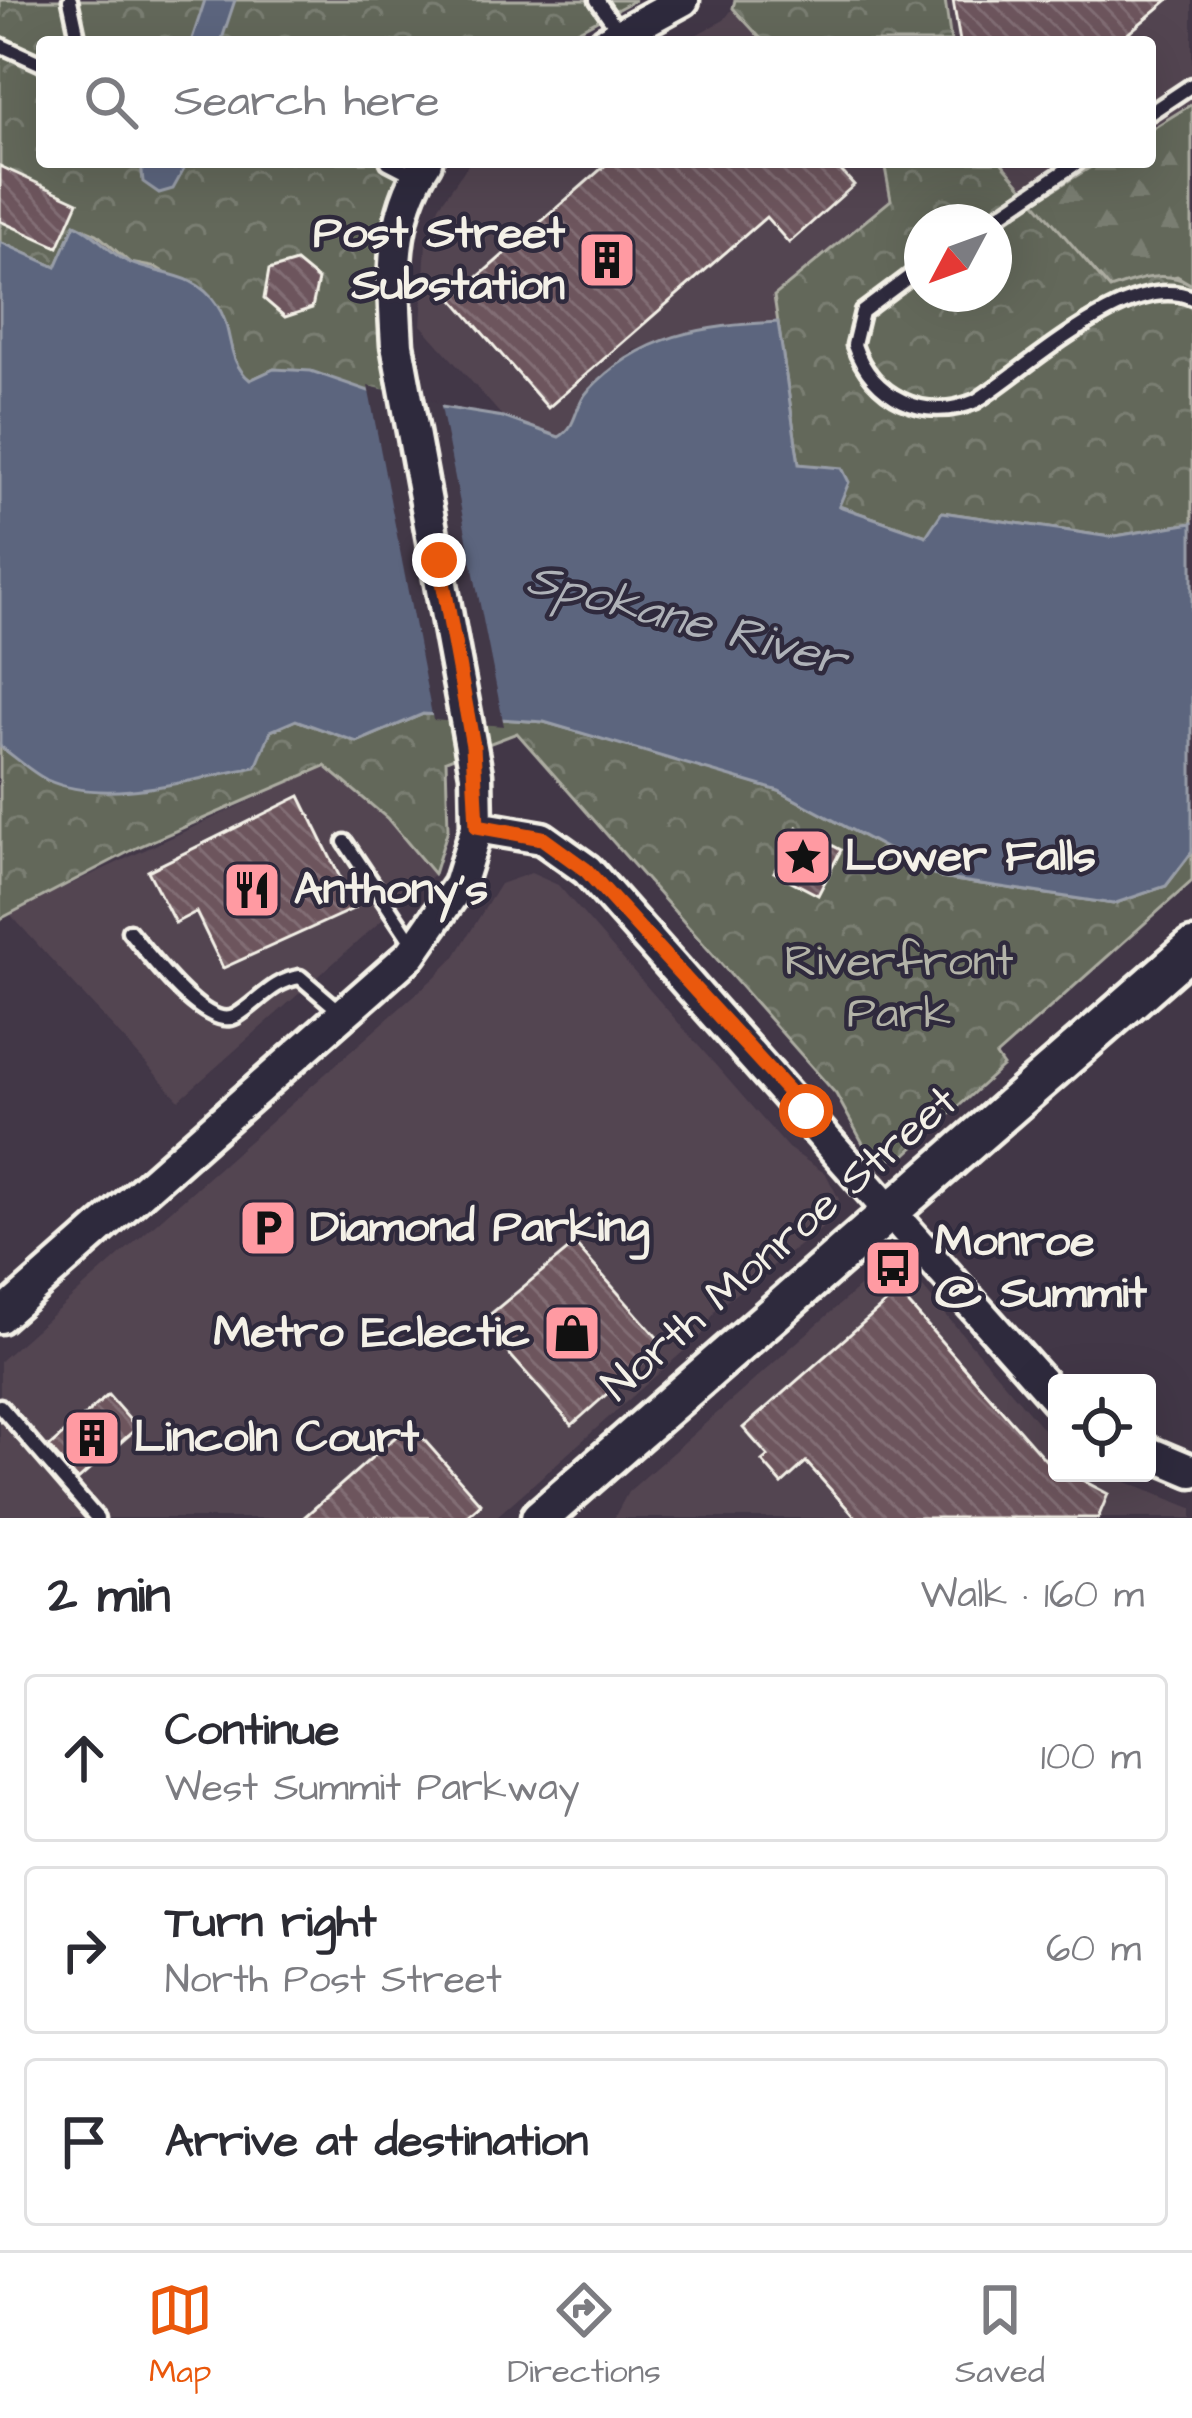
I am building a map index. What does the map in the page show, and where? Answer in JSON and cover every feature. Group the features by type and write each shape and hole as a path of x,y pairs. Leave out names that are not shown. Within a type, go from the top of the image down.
{"main road":[{"name":"North Monroe Street","path":"540,1518 1192,948"}],"street":[{"path":"617,36 683,0"},
{"path":"0,1317 416,948 451,904 477,826 476,774 397,344 396,242 410,168"},
{"path":"477,826 542,838 586,870 1048,1390"},
{"path":"1156,1455 1192,1471"}],"lane":[{"path":"70,0 78,36"},
{"path":"597,0 612,36"},
{"path":"0,45 36,61"},
{"path":"1156,109 1192,85"},
{"path":"1012,206 1069,168"},
{"path":"904,280 862,312 854,345 883,391 926,409 976,401 1141,293 1174,290 1192,298"},
{"path":"345,842 416,948"},
{"path":"128,931 199,1009 220,1018 233,1018 282,980 300,977 343,1014"},
{"path":"0,1406 97,1518"}],"shaded area":[{"path":"945,0 1192,0 1192,104 1156,126 1156,36 950,36"},
{"path":"733,8 759,36 693,36 724,20"},
{"path":"466,168 885,168 891,200 774,295 778,322 731,324 634,350 582,397 572,426 559,437 503,417 421,325 426,243 439,206"},
{"path":"1006,168 1089,168 1034,202"},
{"path":"325,766 387,818 434,874 179,1100 9,913"},
{"path":"531,873 558,885 788,1148 826,1174 839,1199 833,1220 716,1309 702,1335 495,1518 0,1518 0,1361 435,977 454,958 500,884"},
{"path":"885,1275 911,1279 922,1287 1048,1434 1048,1482 1126,1482 1192,1508 1192,1518 614,1518 628,1492 866,1281"}],"green space":[{"path":"0,0 635,0 567,36 36,36 36,168 406,168 384,218 379,248 379,308 392,399 274,369 250,380 236,369 219,307 157,268 130,263 97,234 75,225 56,267 0,242"},
{"path":"735,0 945,0 950,36 759,36 733,8"},
{"path":"1192,104 1192,285 1177,276 1110,289 1034,202 1089,168 1156,168 1156,126"},
{"path":"885,168 1006,168 1110,289 1162,277 1192,285 1192,523 1110,537 943,512 927,536 838,506 799,464 774,296 891,200"},
{"name":"Riverfront Park","path":"423,714 544,722 779,791 941,878 1113,904 1166,886 1192,852 1192,881 996,1056 1003,1066 905,1155 889,1160 865,1147 836,1094 517,733 446,760 448,829 434,874 387,818 325,766 138,847 0,919 0,746 48,781 271,731 296,720 357,742"}],"water":[{"path":"205,0 235,0 223,36 193,36"},
{"path":"142,168 185,168 173,189 159,193 143,182"},
{"name":"Spokane River","path":"75,224 128,262 187,280 208,294 222,314 237,363 250,380 274,369 311,371 392,399 503,417 559,437 570,427 588,391 651,345 724,326 778,322 799,464 842,468 849,482 839,506 926,536 942,512 1110,537 1192,523 1192,852 1166,886 1113,904 941,878 779,791 544,722 423,714 357,742 296,720 271,731 256,767 151,788 96,791 41,777 0,746 0,242 56,267"}],"pier":[{"path":"368,386 440,402 504,726 433,720"}],"building":[{"path":"953,0 1168,0 1125,36 959,36"},
{"path":"0,166 78,202 58,247 0,221"},
{"name":"Post Street Substation","path":"602,168 838,168 854,185 789,243 766,217 548,408 453,299"},
{"path":"296,262 318,280 312,308 285,317 264,299 269,270"},
{"name":"Anthony's","path":"300,796 355,908 223,968 196,912 175,923 148,871"},
{"path":"797,827 841,850 818,895 774,872"},
{"name":"Metro Eclectic","path":"575,1244 663,1344 572,1425 481,1322"},
{"path":"898,1292 1048,1463 1048,1482 1086,1482 1108,1494 1098,1518 856,1518 806,1462 782,1484 762,1461 768,1456 743,1428"},
{"name":"Lincoln Court","path":"108,1395 137,1428 78,1480 49,1447"},
{"path":"410,1424 481,1504 465,1518 303,1518"}],"place":[{"name":"Post Street Substation","path":"607,260"},
{"name":"Lower Falls","path":"803,857"},
{"name":"Anthony's","path":"252,890"},
{"name":"Diamond Parking","path":"268,1228"},
{"name":"Monroe @ Summit","path":"893,1268"},
{"name":"Metro Eclectic","path":"572,1333"},
{"name":"Lincoln Court","path":"92,1438"}],"route":[{"path":"439,560 473,746 477,826 542,838 563,850 612,895 806,1111"}]}
